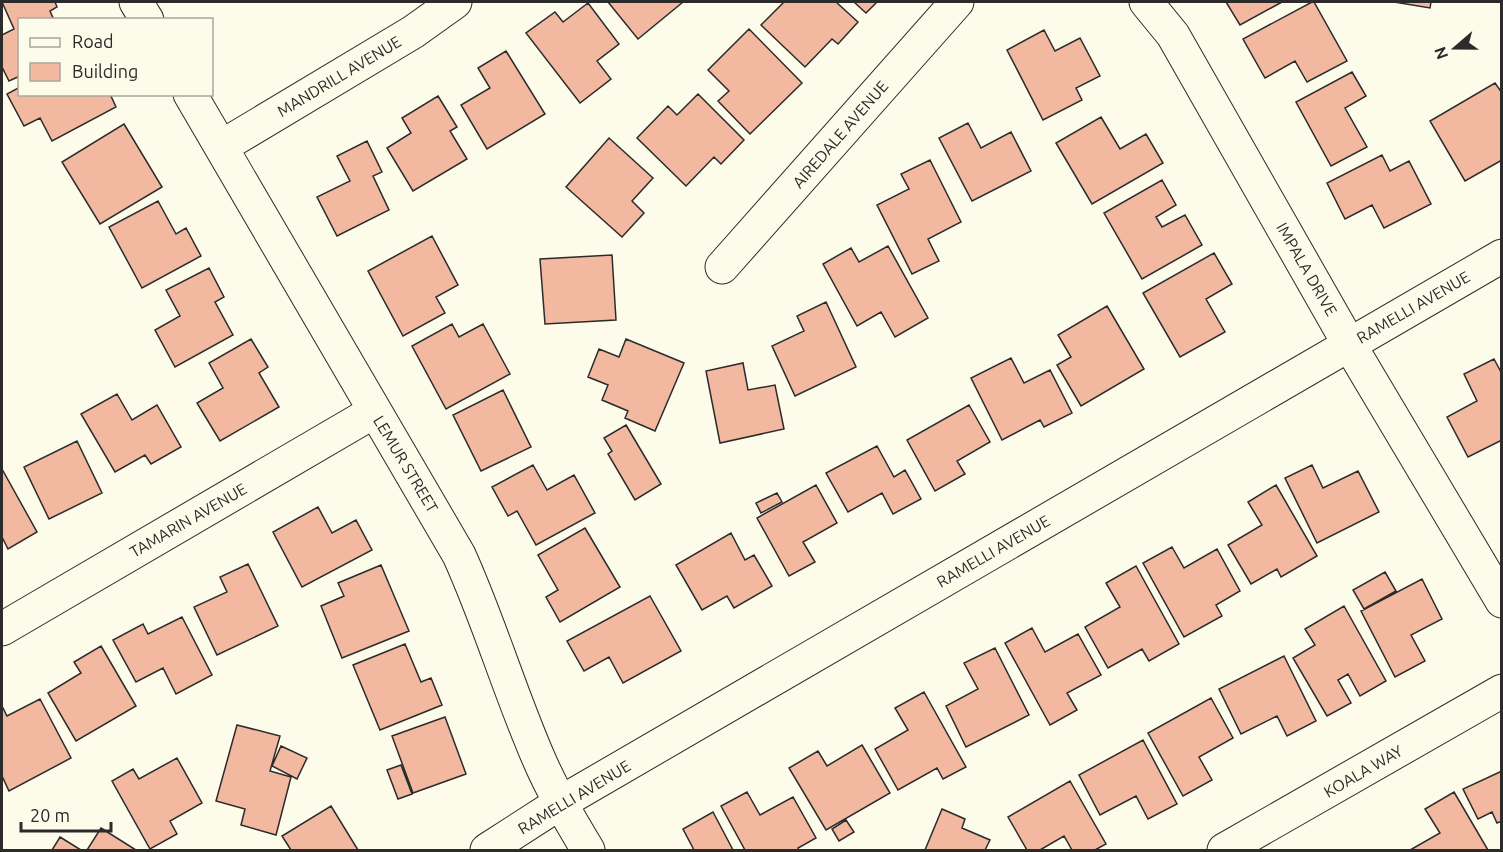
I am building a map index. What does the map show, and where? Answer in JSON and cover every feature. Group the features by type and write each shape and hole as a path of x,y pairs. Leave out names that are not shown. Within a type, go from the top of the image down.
{"street":[{"path":"136,2 146,18"},
{"name":"MANDRILL AVENUE","path":"221,147 413,32 455,2"},
{"name":"AIREDALE AVENUE","path":"722,267 957,2"},
{"name":"IMPALA DRIVE","path":"1146,2 1173,35 1349,344 1502,601"},
{"name":"LEMUR STREET","path":"191,96 459,555 487,619 537,755 560,803 588,850"},
{"name":"RAMELLI AVENUE","path":"487,850 560,803 1502,256"},
{"name":"TAMARIN AVENUE","path":"2,629 375,411"},
{"name":"KOALA WAY","path":"1224,850 1502,691"}],"building":[{"path":"2,2 55,2 57,7 50,11 53,18 18,18 18,77 9,81 2,67 2,35 14,29"},
{"path":"608,2 683,2 638,39"},
{"path":"784,2 836,2 858,22 838,44 832,39 805,67 761,25"},
{"path":"854,2 877,2 866,13"},
{"path":"1226,2 1282,2 1240,25"},
{"path":"1312,2 1347,61 1307,82 1295,61 1265,78 1243,39"},
{"path":"1394,2 1431,2 1430,8"},
{"path":"588,3 619,44 597,61 611,79 580,103 526,33 555,12 563,22"},
{"path":"749,29 802,83 750,134 718,101 729,91 708,70"},
{"path":"1044,30 1055,51 1080,38 1100,76 1076,88 1082,100 1043,120 1007,50"},
{"path":"506,51 545,114 487,149 461,105 490,88 478,68"},
{"path":"1352,72 1366,96 1345,108 1367,147 1331,166 1296,102"},
{"path":"1495,83 1502,93 1502,160 1465,181 1430,121"},
{"path":"18,88 18,96 111,96 116,107 52,141 40,118 24,126 7,94"},
{"path":"698,94 744,140 721,164 714,157 686,186 637,138 668,106 677,115"},
{"path":"438,96 457,127 450,131 467,159 413,191 387,148 411,133 402,118"},
{"path":"1101,117 1120,149 1146,134 1163,163 1092,204 1056,143"},
{"path":"968,123 981,148 1011,132 1031,171 972,201 939,138"},
{"path":"124,124 162,187 100,224 62,162"},
{"path":"609,138 653,178 632,201 644,213 622,237 566,187"},
{"path":"367,141 382,172 373,176 389,210 337,236 317,197 350,181 337,156"},
{"path":"1382,155 1390,171 1409,161 1431,204 1384,228 1372,205 1345,219 1327,183"},
{"path":"930,160 961,222 928,239 939,261 912,274 877,205 909,189 901,174"},
{"path":"1162,180 1176,205 1156,217 1162,227 1185,215 1202,245 1142,279 1104,213"},
{"path":"158,201 176,234 186,228 201,256 142,288 109,227"},
{"path":"432,236 458,285 436,297 445,313 403,336 368,271"},
{"path":"888,246 928,318 895,337 881,312 857,326 823,264 851,248 859,262"},
{"path":"1214,253 1232,284 1206,299 1225,332 1180,357 1143,293"},
{"path":"612,255 616,320 545,324 540,259"},
{"path":"209,268 224,297 215,302 233,335 175,367 155,330 180,316 166,290"},
{"path":"826,302 856,367 795,396 772,346 804,331 797,316"},
{"path":"1107,306 1144,369 1081,406 1057,365 1071,357 1058,335"},
{"path":"452,324 459,337 483,324 510,374 446,409 412,346"},
{"path":"251,339 268,367 259,373 279,407 220,441 197,403 223,388 209,363"},
{"path":"626,339 684,363 655,431 625,418 628,411 602,400 608,385 588,377 599,349 619,357"},
{"path":"1011,358 1024,383 1050,370 1072,413 1044,427 1040,420 1002,440 971,378"},
{"path":"1494,359 1502,374 1502,440 1468,457 1447,417 1477,401 1464,374"},
{"path":"743,363 748,390 775,385 784,429 720,443 706,371"},
{"path":"503,390 531,447 481,471 453,415"},
{"path":"117,394 132,420 157,405 181,447 151,464 145,455 115,472 81,414"},
{"path":"969,405 990,442 957,461 965,474 935,491 907,440"},
{"path":"626,425 661,484 635,500 608,454 612,451 604,438"},
{"path":"77,441 102,493 49,519 24,467"},
{"path":"877,446 894,477 905,470 921,499 893,514 882,493 848,512 826,473"},
{"path":"533,465 547,490 574,475 595,513 536,545 517,511 508,516 492,487"},
{"path":"1312,465 1323,488 1358,471 1379,512 1317,543 1285,478"},
{"path":"2,469 37,532 8,549 2,537"},
{"path":"816,485 837,523 803,542 815,562 789,576 757,518"},
{"path":"1276,485 1317,556 1281,577 1277,569 1251,584 1228,545 1262,525 1248,502"},
{"path":"777,493 782,502 761,513 756,503"},
{"path":"318,507 332,533 356,520 372,550 302,587 273,532"},
{"path":"585,528 620,587 560,622 546,597 558,590 538,555"},
{"path":"731,533 745,560 754,555 772,586 734,608 727,596 702,610 676,565"},
{"path":"1172,547 1184,568 1217,549 1240,591 1216,605 1222,616 1184,637 1143,563"},
{"path":"248,564 278,626 217,655 194,607 227,592 220,577"},
{"path":"381,565 409,631 342,658 321,606 344,596 338,583"},
{"path":"1136,566 1179,644 1149,661 1142,649 1108,668 1085,627 1120,607 1106,583"},
{"path":"1385,572 1396,591 1364,609 1353,590"},
{"path":"1422,579 1442,619 1411,635 1425,661 1395,677 1361,611"},
{"path":"650,596 681,651 623,683 609,657 584,671 567,641"},
{"path":"1344,606 1386,681 1360,696 1348,674 1338,680 1351,703 1327,716 1293,658 1315,645 1305,629"},
{"path":"182,617 212,675 176,694 163,668 136,682 113,640 143,624 148,634"},
{"path":"1032,628 1045,652 1078,634 1101,675 1067,693 1077,710 1050,725 1005,643"},
{"path":"405,644 421,682 431,678 442,705 380,730 353,665"},
{"path":"101,646 136,706 76,741 48,693 81,673 74,662"},
{"path":"995,648 1029,715 966,747 946,706 978,689 964,663"},
{"path":"1284,656 1316,721 1287,736 1277,716 1241,734 1219,689"},
{"path":"924,692 966,767 943,779 937,768 898,790 875,749 908,730 895,708"},
{"path":"1211,698 1233,738 1199,757 1212,780 1183,796 1148,733"},
{"path":"40,699 71,758 9,791 2,776 2,706 7,716"},
{"path":"445,717 466,774 413,793 392,736"},
{"path":"237,725 280,736 270,771 291,777 276,835 241,825 245,809 216,801"},
{"path":"1143,740 1177,804 1148,819 1136,796 1100,815 1079,775"},
{"path":"862,745 890,793 826,830 789,768 818,751 827,766"},
{"path":"281,746 307,758 297,779 272,766"},
{"path":"177,758 202,803 170,821 177,834 150,849 112,781 133,769 139,779"},
{"path":"401,765 412,794 398,799 387,770"},
{"path":"1502,771 1502,821 1497,823 1492,812 1478,819 1463,789"},
{"path":"1070,781 1106,844 1095,850 1072,850 1064,836 1040,850 1027,850 1008,817"},
{"path":"747,792 760,815 793,797 816,838 798,848 799,850 745,850 721,806"},
{"path":"1454,792 1488,850 1410,850 1440,833 1425,809"},
{"path":"331,806 358,850 291,850 282,836"},
{"path":"942,809 965,819 962,828 990,840 985,850 925,850"},
{"path":"713,812 733,850 694,850 683,829"},
{"path":"846,820 854,832 839,841 832,829"},
{"path":"101,828 136,850 87,850"},
{"path":"60,837 81,850 52,850"}]}
